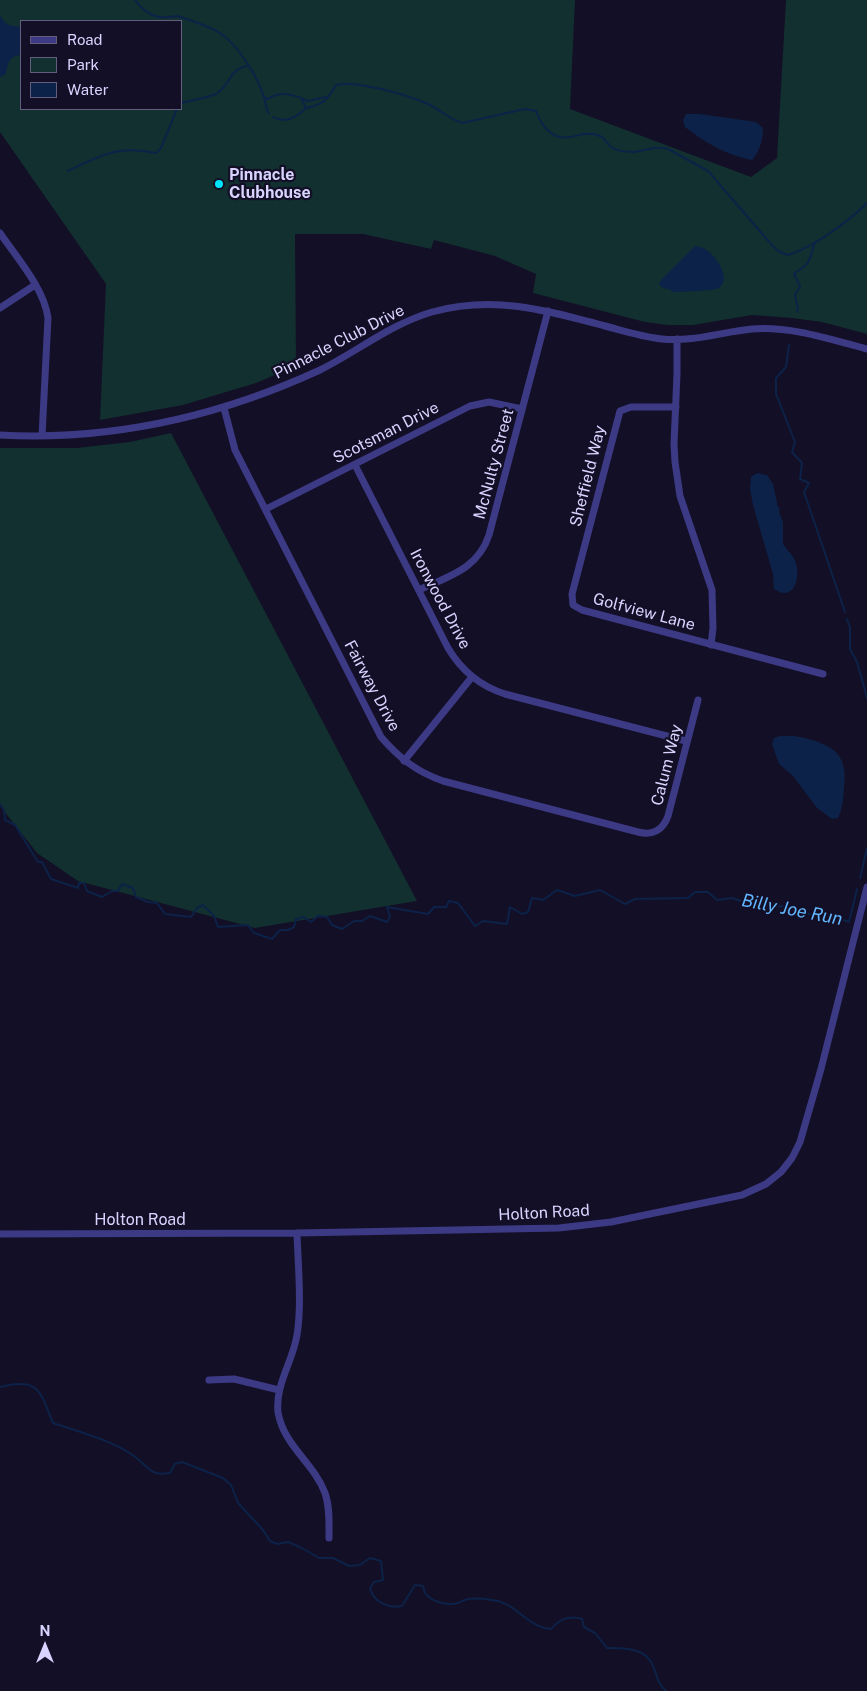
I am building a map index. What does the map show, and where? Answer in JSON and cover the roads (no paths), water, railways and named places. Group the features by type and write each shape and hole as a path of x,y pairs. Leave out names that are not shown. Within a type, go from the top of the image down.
{"street":[{"path":"0,233 44,298 48,318 42,436"},
{"path":"0,308 35,285"},
{"name":"Pinnacle Club Drive","path":"0,435 63,436 116,431 170,422 224,408 273,391 323,368 398,325 432,312 454,307 494,304 529,307 637,334 677,340 751,329 780,329 807,333 867,349"},
{"name":"McNulty Street","path":"419,590 466,567 482,551 489,535 548,311"},
{"path":"677,340 674,444 678,480 690,526 712,590 713,628 711,644"},
{"name":"Scotsman Drive","path":"266,509 478,403 497,403 522,409"},
{"name":"Sheffield Way","path":"572,602 620,411 631,407 676,407"},
{"name":"Fairway Drive","path":"224,408 235,450 381,737 404,761 425,774 443,781 644,834 656,832"},
{"name":"Ironwood Drive","path":"355,464 452,655 466,672 486,686 505,694 686,742"},
{"name":"Golfview Lane","path":"572,602 576,608 582,610 824,674"},
{"path":"404,761 472,677"},
{"name":"Calum Way","path":"656,832 664,825 668,816 698,700"},
{"name":"Holton Road","path":"0,1234 297,1233 576,1227 728,1199 755,1190 766,1184 780,1172 792,1158 800,1142 825,1053 867,887"},
{"path":"297,1233 298,1325 292,1356 279,1390 278,1410 283,1431 314,1474 326,1495 329,1511 329,1538"},
{"path":"209,1380 234,1379 279,1390"}],"water":[{"path":"0,15 8,24 20,27 20,55 14,57 8,63 6,74 0,77"},
{"path":"686,114 700,114 756,122 763,128 762,141 757,153 752,160 717,148 685,127 683,120"},
{"path":"695,246 707,250 717,260 723,272 723,284 716,289 697,291 673,292 662,287 659,284 661,280"},
{"path":"757,473 767,475 773,484 783,522 783,544 796,564 797,579 790,592 785,593 774,589 773,574 750,489 751,477"},
{"path":"780,736 807,738 824,744 840,757 843,763 845,779 841,810 838,818 832,819 817,808 793,776 779,764 772,744 774,738"}],"waterway":[{"path":"135,0 142,8 154,16 179,16 206,26 227,38 247,62 264,97 268,99 273,96 288,94 308,101 326,97"},
{"path":"182,103 216,94 225,86 237,70 248,66"},
{"path":"301,98 306,108 312,107 324,101 336,85 369,86 419,100 462,123 525,109 536,111 544,126 557,136 569,137 594,134 602,137 613,148 625,151 668,149 708,171 771,244 778,251 787,255 797,252 829,234 867,203"},
{"path":"264,97 269,113"},
{"path":"273,117 286,120 299,114 306,108"},
{"path":"68,171 110,153 131,150 156,153 161,148 177,110"},
{"name":"Billy Joe Run","path":"797,312 795,295 800,286 794,274 807,264 815,242"},
{"name":"Billy Joe Run","path":"789,345 786,367 776,378 776,394 795,442 792,452 802,463 800,479 809,483 804,492 845,612"},
{"name":"Billy Joe Run","path":"847,619 850,628 850,649 857,662 867,698"},
{"name":"Billy Joe Run","path":"0,804 4,810 5,820 15,825 38,862 42,862 51,879 78,888 79,883 84,883 87,891 102,897 112,891 118,891 122,884 133,888 136,897 148,902 157,903 165,914 191,917 197,908 203,905 214,916 218,927 248,925 254,933 272,939 280,930 288,930 294,927 296,919 304,917 311,922 318,916 327,917 332,925 342,929 354,921 362,921 370,916 387,922 390,917 387,907 428,914 434,907 446,907 449,901 458,903 475,926 483,921 507,924 510,907 522,914 528,912 532,898 543,900 557,890 575,896 600,890 625,904 635,899 688,898 695,892 708,892 717,900 732,898 760,907 786,906 812,915 833,916 849,922 857,889"},
{"name":"Billy Joe Run","path":"860,878 867,848"},
{"path":"0,1387 23,1384 36,1389 45,1402 53,1423 115,1445 134,1456 154,1472 170,1473 175,1464 182,1462 223,1478 231,1485 238,1503 263,1530 270,1541 277,1544 288,1542 319,1558 333,1558 349,1566 360,1565 370,1558 381,1561 383,1580 374,1582 370,1588 374,1597 382,1603 397,1607 402,1606 415,1585 423,1586 425,1593 431,1599 445,1604 454,1604 475,1598 500,1602 508,1605 535,1624 551,1629 565,1619 573,1617 582,1619 584,1627 595,1633 607,1648 633,1650 645,1655 650,1660 659,1682 666,1691"}],"place":[{"name":"Pinnacle Clubhouse","path":"219,184"}]}
